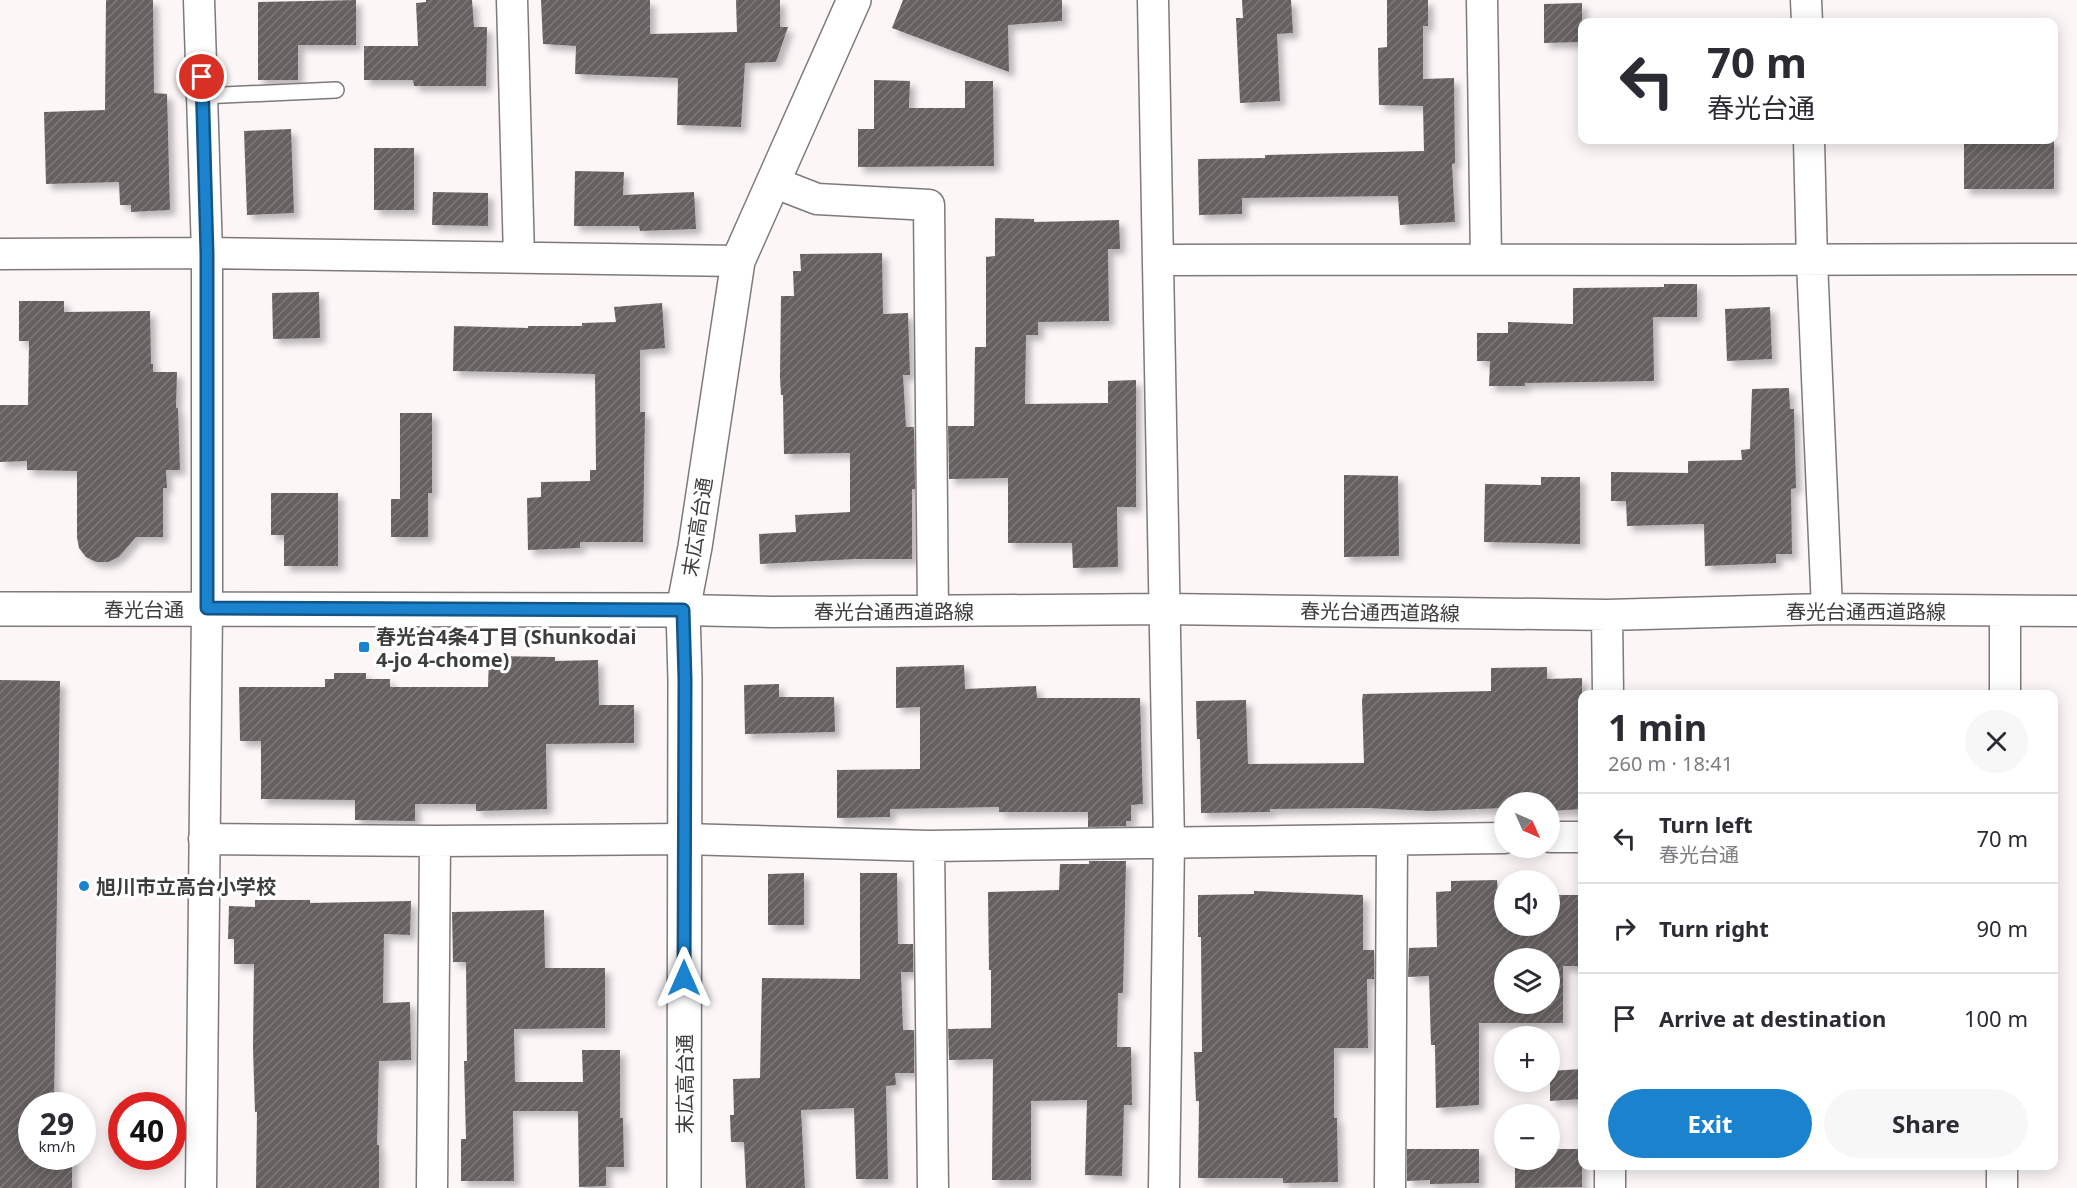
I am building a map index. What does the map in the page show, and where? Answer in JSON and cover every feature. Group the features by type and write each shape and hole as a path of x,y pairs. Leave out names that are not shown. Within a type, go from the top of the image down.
{"street":[{"path":"200,0 207,254 207,608 201,1188"},
{"path":"512,0 519,257"},
{"name":"末広高台通","path":"684,1188 685,680 683,610 695,547 738,261 854,0"},
{"path":"1153,0 1169,843 1164,1188"},
{"path":"1482,0 1486,258"},
{"path":"1806,0 1807,18"},
{"path":"1809,144 1827,609"},
{"path":"773,182 817,199 929,205 933,611"},
{"path":"0,254 207,254 738,261"},
{"path":"1159,260 2077,259"},
{"name":"春光台通","path":"0,609 683,610"},
{"name":"春光台通西道路線","path":"683,610 773,612 1165,609 1607,615 1827,609 2077,611"},
{"path":"2005,611 2005,690"},
{"path":"1607,615 1608,690"},
{"path":"1560,837 1578,837"},
{"path":"204,839 435,841 683,839 929,846 1494,838"},
{"path":"1390,1188 1392,840"},
{"path":"432,1188 435,841"},
{"path":"929,846 933,1188"},
{"path":"1610,1170 1610,1188"},
{"path":"2002,1170 2002,1188"}],"lane":[{"path":"202,96 336,90"}],"building":[{"path":"106,0 153,0 154,93 167,94 170,210 131,212 131,205 120,205 119,182 46,184 44,112 105,110"},
{"path":"356,0 356,45 298,45 298,80 258,80 258,2"},
{"path":"426,0 472,0 474,27 487,27 486,86 414,86 413,80 364,80 364,46 418,46 416,3 426,2"},
{"path":"541,0 650,0 650,34 737,32 736,0 780,0 780,27 788,27 776,62 745,63 741,127 677,125 678,78 575,74 576,46 543,44"},
{"path":"903,0 1062,0 1062,21 1008,25 1009,72 892,28"},
{"path":"1242,0 1291,0 1293,33 1277,34 1280,101 1240,103 1236,18 1243,18"},
{"path":"1387,0 1428,0 1428,26 1423,26 1423,79 1454,78 1455,163 1452,164 1455,222 1400,225 1398,196 1242,198 1242,214 1199,215 1198,159 1424,151 1423,106 1379,105 1378,48 1387,47"},
{"path":"1582,3 1582,18 1578,18 1578,42 1544,43 1544,4"},
{"path":"874,80 910,81 909,108 965,108 965,81 993,81 994,166 858,167 858,129 874,129"},
{"path":"291,129 294,213 247,215 244,131"},
{"path":"1964,144 2054,144 2054,189 1964,189"},
{"path":"374,148 414,148 414,210 374,210"},
{"path":"575,171 624,172 623,195 694,192 696,229 640,231 639,226 574,226"},
{"path":"433,192 488,193 488,226 432,225"},
{"path":"995,218 1034,219 1034,222 1119,220 1120,249 1108,249 1109,321 1038,322 1038,335 1026,335 1025,404 1108,403 1108,381 1136,380 1136,507 1117,507 1118,567 1073,568 1072,543 1008,543 1008,478 949,479 948,426 974,426 975,347 986,347 986,257 995,256"},
{"path":"882,253 883,314 908,313 910,375 903,375 906,427 914,427 915,489 912,489 912,559 856,559 760,564 759,534 796,532 795,515 850,512 850,453 784,454 783,395 781,395 780,377 781,296 794,296 793,271 801,271 800,254"},
{"path":"1664,284 1697,284 1697,317 1653,317 1654,381 1525,383 1525,386 1489,386 1490,361 1477,361 1477,333 1508,333 1508,322 1573,324 1573,288 1664,287"},
{"path":"319,292 320,338 273,339 272,293"},
{"path":"19,301 64,301 64,312 150,311 153,372 177,372 176,408 178,408 180,470 166,470 167,488 163,488 163,537 136,537 119,557 108,562 96,562 86,557 79,548 77,471 27,470 27,461 0,462 0,405 28,405 29,341 19,341"},
{"path":"662,303 665,348 640,350 640,412 645,412 643,542 580,542 580,548 528,550 527,498 541,497 541,482 590,481 590,470 596,470 595,374 453,371 454,326 528,328 528,326 582,326 582,323 616,322 614,307"},
{"path":"1770,307 1772,359 1727,361 1725,309"},
{"path":"1789,388 1790,409 1794,409 1796,488 1791,489 1792,554 1776,554 1776,563 1705,566 1704,524 1627,526 1626,501 1611,501 1611,472 1688,473 1688,461 1742,460 1741,450 1750,449 1752,389"},
{"path":"400,413 432,413 432,493 428,493 428,537 391,537 391,499 400,499"},
{"path":"1344,475 1398,476 1399,556 1344,557"},
{"path":"1541,477 1580,477 1580,544 1484,542 1485,484 1541,485"},
{"path":"271,493 338,493 338,566 284,566 284,535 271,535"},
{"path":"489,656 555,657 555,661 598,660 599,705 634,705 634,743 546,744 547,809 476,811 476,804 415,804 415,821 355,820 355,800 261,799 261,741 240,741 239,687 325,687 325,679 334,679 334,673 366,673 366,679 390,679 390,687 488,687"},
{"path":"964,665 965,689 1036,686 1037,698 1140,698 1143,804 1131,805 1131,821 1126,821 1126,826 1088,827 1088,812 999,812 999,807 890,809 890,817 837,818 837,770 920,769 920,707 896,708 896,667"},
{"path":"1547,667 1547,679 1582,678 1582,690 1578,690 1578,809 1560,810 1560,792 1494,792 1494,808 1430,811 1368,808 1270,809 1270,812 1201,813 1200,739 1197,739 1196,701 1246,700 1248,764 1364,763 1363,694 1491,691 1491,668"},
{"path":"0,680 60,681 54,1092 18,1092 18,1170 72,1170 72,1188 0,1188"},
{"path":"779,684 779,697 834,697 835,732 745,734 744,685"},
{"path":"1089,861 1126,861 1123,993 1118,993 1117,1047 1131,1047 1132,1105 1124,1105 1122,1176 1085,1175 1087,1100 1031,1101 1031,1180 992,1180 993,1059 949,1060 948,1029 991,1028 988,892 1059,890 1060,864 1089,864"},
{"path":"804,873 804,925 768,925 768,874"},
{"path":"860,873 897,873 898,944 913,944 913,972 901,972 903,1030 914,1030 914,1073 895,1073 896,1085 886,1086 888,1179 856,1179 854,1108 801,1110 805,1188 746,1188 744,1142 731,1142 730,1115 734,1115 733,1079 760,1078 762,978 860,979"},
{"path":"1494,880 1494,936 1560,936 1560,895 1578,895 1578,966 1563,966 1563,1023 1479,1023 1479,1105 1436,1108 1435,1045 1431,1045 1429,976 1408,977 1409,948 1437,947 1436,892 1451,891 1451,881"},
{"path":"1254,891 1363,895 1363,950 1374,950 1374,979 1367,979 1368,1048 1334,1048 1334,1118 1337,1118 1338,1182 1283,1183 1283,1178 1198,1178 1199,1101 1196,1101 1194,1052 1202,1052 1201,937 1198,937 1198,895 1254,894"},
{"path":"255,900 310,900 310,903 411,901 410,935 384,934 383,1003 410,1002 411,1060 379,1061 377,1145 379,1145 379,1188 256,1188 254,964 234,964 234,939 228,939 229,906 255,907"},
{"path":"544,910 545,968 605,968 605,1028 514,1029 515,1082 583,1082 582,1050 620,1050 620,1118 623,1118 624,1167 606,1167 606,1186 579,1187 578,1111 513,1111 514,1181 461,1181 461,1139 466,1139 464,1061 467,1061 466,962 453,962 452,912"},
{"path":"1578,1069 1578,1099 1550,1101 1550,1092 1560,1092 1560,1070"},
{"path":"1407,1149 1479,1149 1479,1183 1430,1184 1430,1180 1407,1181"},
{"path":"1560,1149 1578,1149 1578,1170 1582,1170 1582,1187 1515,1188 1515,1170 1560,1170"}],"place":[{"name":"春光台4条4丁目 (Shunkodai 4-jo 4-chome)","path":"364,647"},
{"name":"旭川市立高台小学校","path":"84,886"}],"route":[{"path":"202,77 207,254 207,608 683,610 685,680 684,978"}]}
